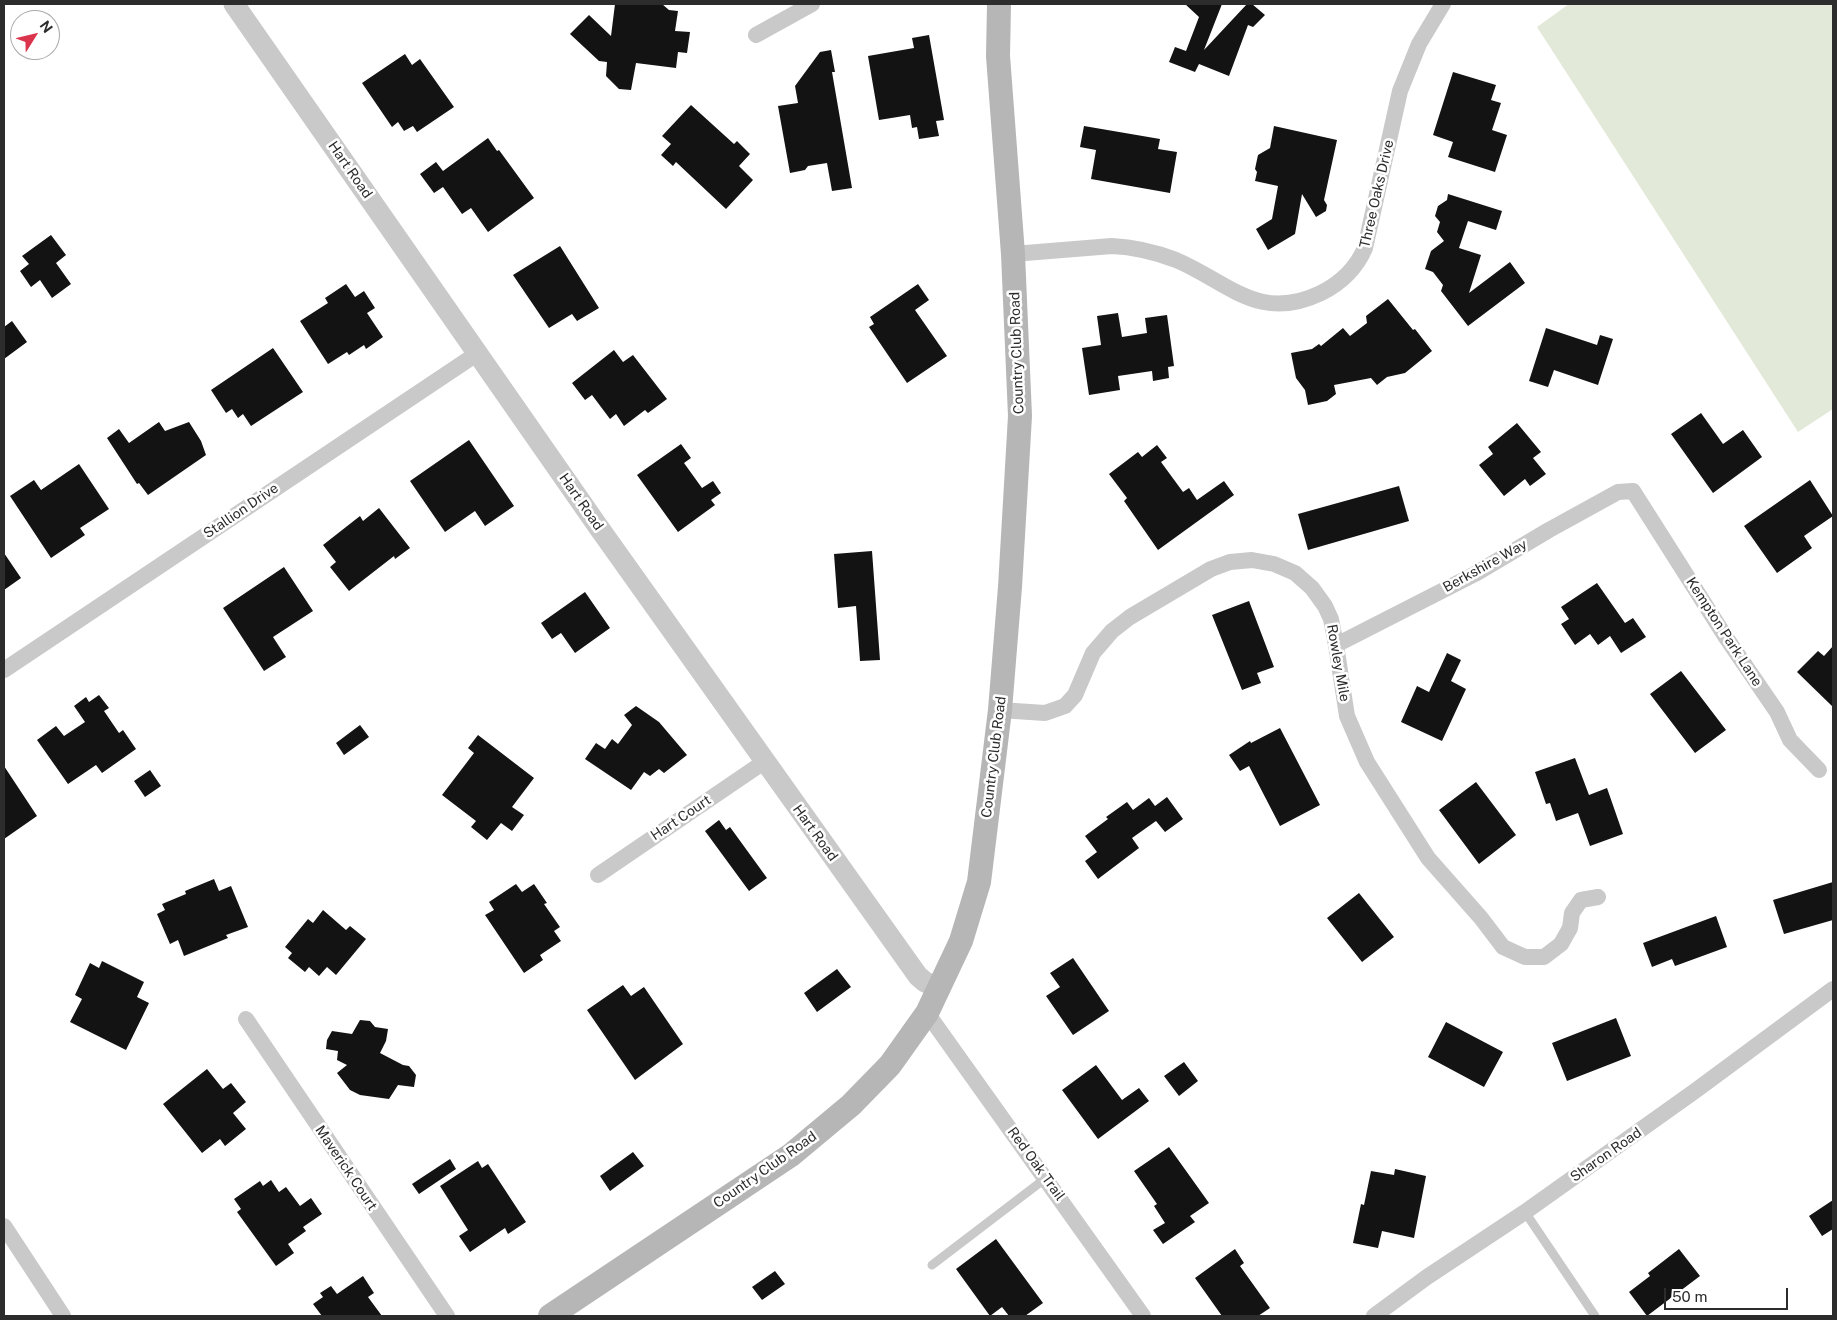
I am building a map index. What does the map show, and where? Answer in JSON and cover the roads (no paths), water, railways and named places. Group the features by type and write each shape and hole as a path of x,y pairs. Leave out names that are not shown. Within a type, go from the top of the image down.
{"main road":[{"name":"Country Club Road","path":"550,1316 798,1148 851,1105 883,1071 926,1013 940,988 961,941 979,882 1000,710 1010,588 1020,416 1013,254 998,56 1000,4"}],"street":[{"name":"Hart Road","path":"234,4 764,762 918,976 925,982 940,988"},
{"path":"756,35 812,4"},
{"name":"Three Oaks Drive","path":"1013,254 1128,246 1176,260 1240,295 1262,303 1276,304 1312,298 1347,276 1355,267 1366,248 1400,91 1419,44 1443,4"},
{"name":"Stallion Drive","path":"4,670 478,353"},
{"name":"Berkshire Way","path":"1336,645 1475,574 1618,492 1633,491"},
{"name":"Kempton Park Lane","path":"1633,491 1725,636 1777,712 1790,740 1819,770"},
{"name":"Rowley Mile","path":"1000,710 1045,713 1065,706 1075,695 1093,653 1112,630 1130,617 1211,569 1230,562 1274,564 1295,573 1312,588 1325,606 1331,620 1347,716 1367,762 1428,858 1481,918 1503,947 1525,957 1544,956 1561,944 1570,928 1572,913 1581,900 1598,897"},
{"name":"Hart Court","path":"598,875 764,762"},
{"name":"Sharon Road","path":"1374,1316 1426,1277 1525,1212 1695,1092 1833,989"},
{"name":"Red Oak Trail","path":"926,1013 1142,1314"},
{"name":"Maverick Court","path":"246,1019 447,1316"},
{"path":"4,1226 63,1316"}],"lane":[{"path":"932,1265 1046,1178"},
{"path":"1525,1212 1595,1316"}]}
